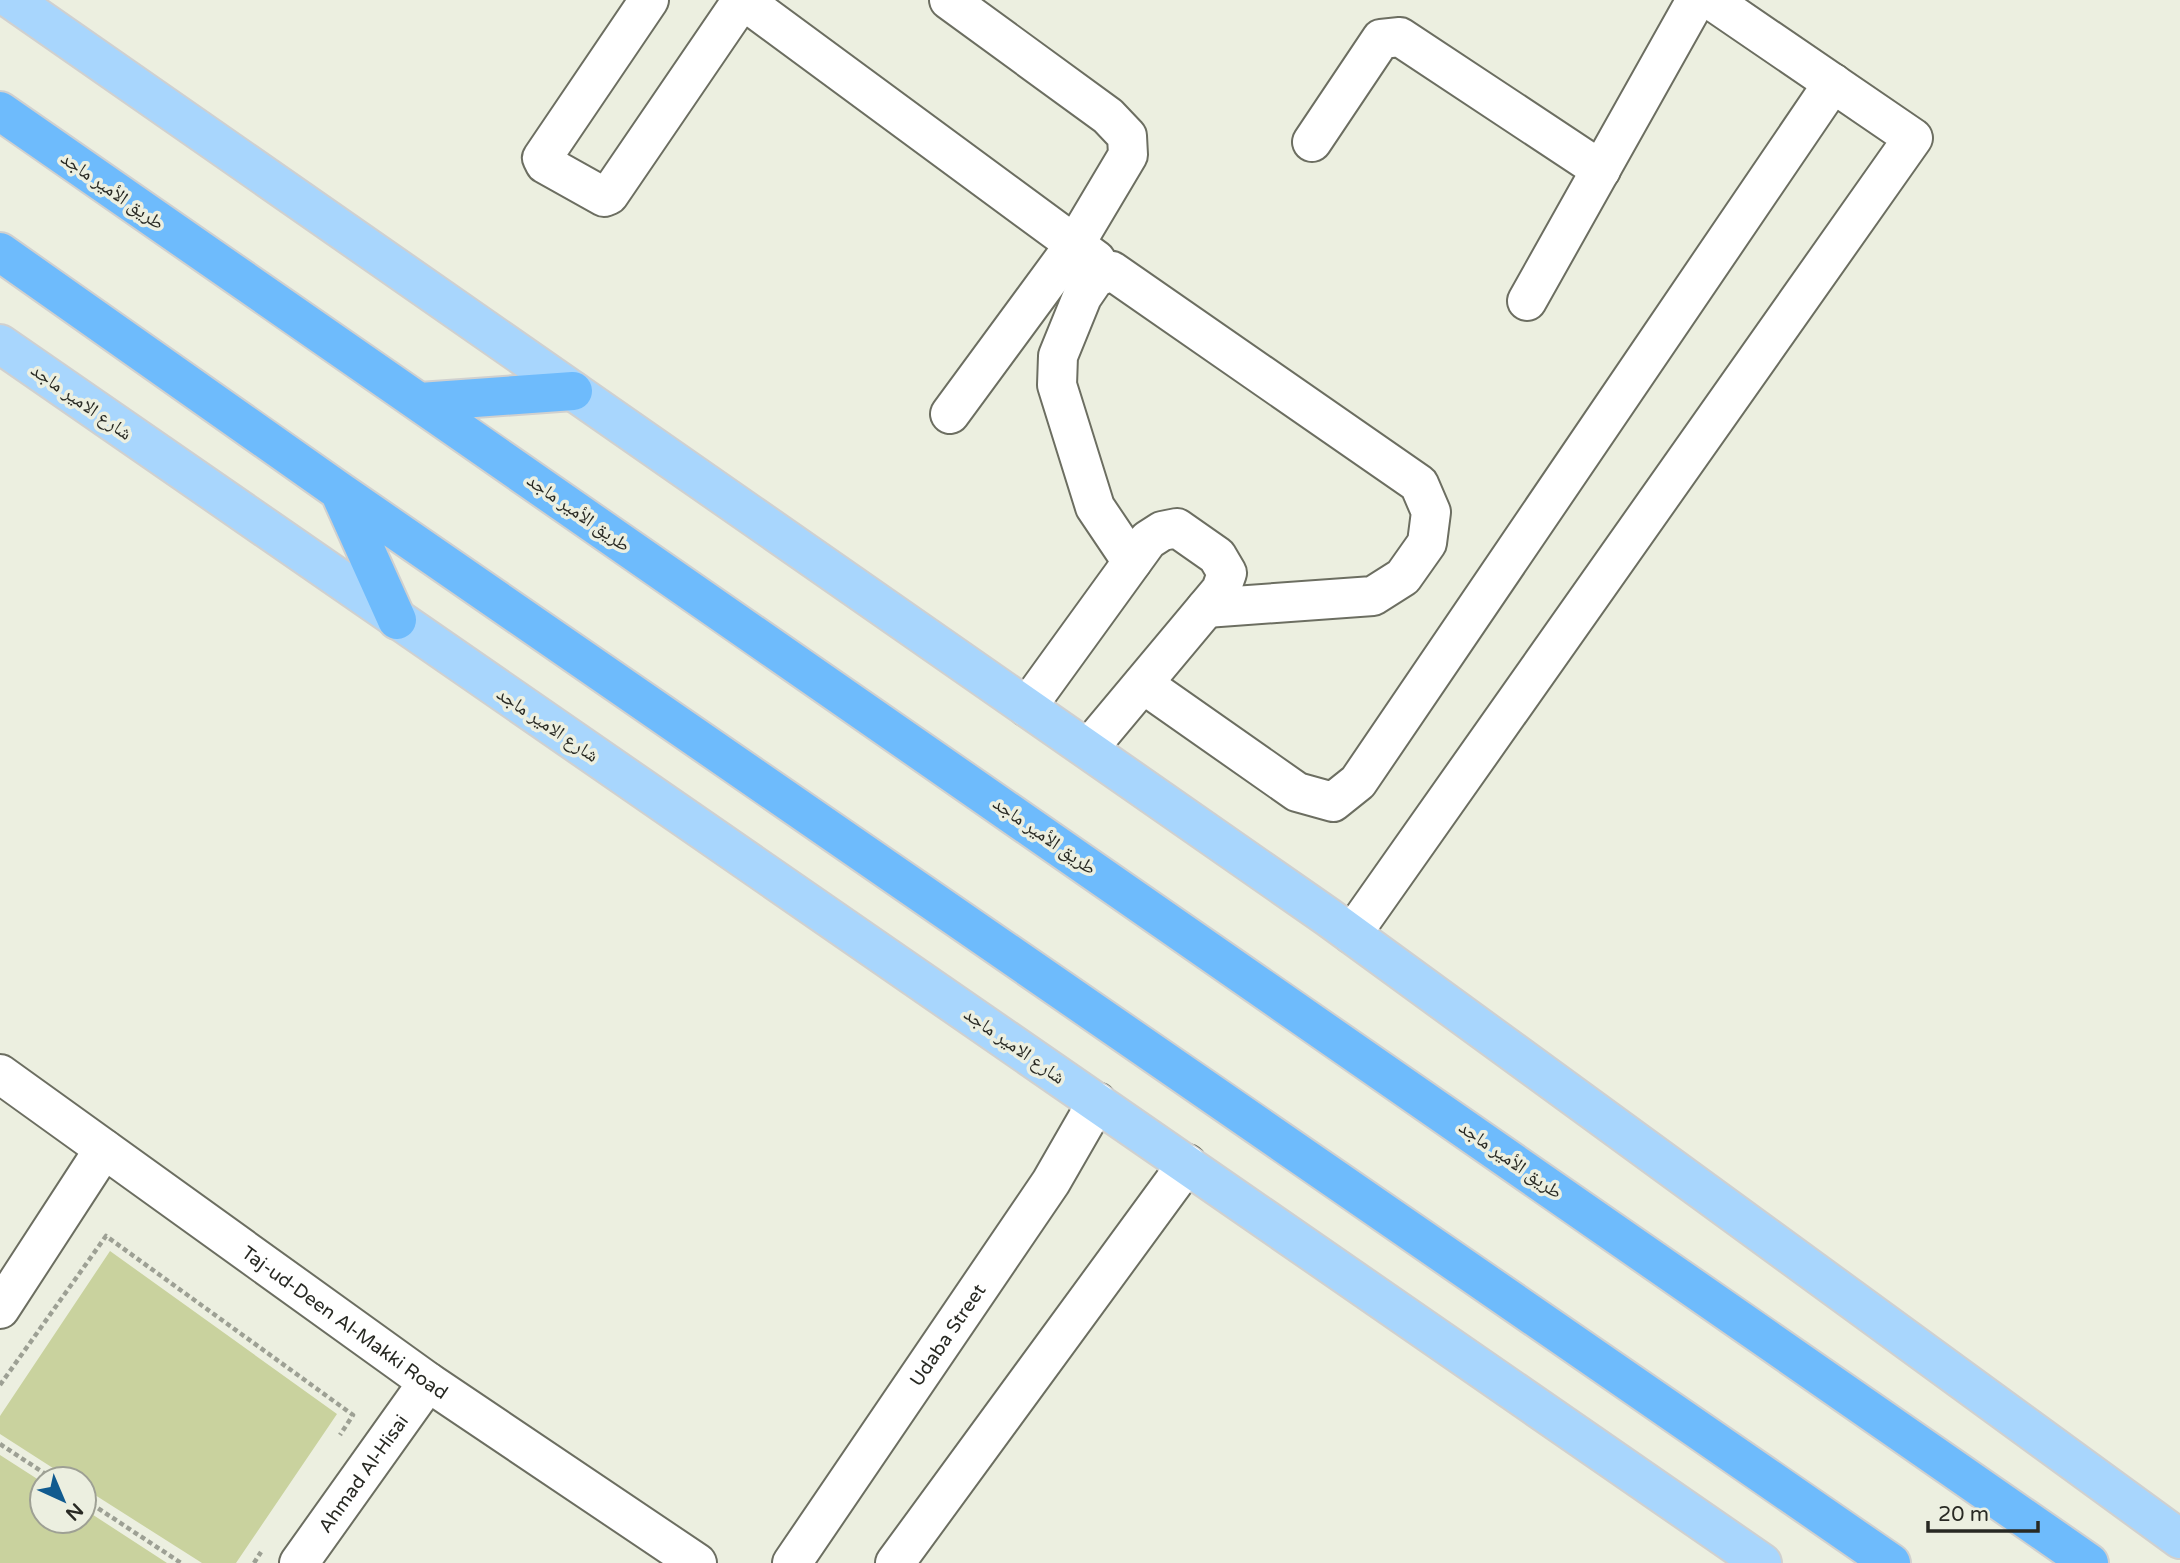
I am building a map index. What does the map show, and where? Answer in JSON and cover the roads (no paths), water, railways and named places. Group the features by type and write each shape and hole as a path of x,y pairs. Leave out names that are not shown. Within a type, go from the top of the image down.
{"highway":[{"name":"طريق الأمير ماجد","path":"0,111 2089,1563"},
{"path":"0,252 339,491 1891,1563"},
{"path":"420,402 573,391"},
{"path":"339,491 397,620"}],"main road":[{"path":"12,0 1352,934 2180,1539"},
{"name":"شارع الامير ماجد","path":"0,344 1762,1563"},
{"path":"1692,1426 1857,1563"}],"street":[{"path":"649,0 542,158 545,164 604,197 609,195 743,0 1112,271 1419,484 1431,512 1427,543 1404,577 1373,596 1206,608"},
{"path":"949,0 1108,116 1127,135 1128,155 1075,244 950,414"},
{"path":"1527,301 1696,0"},
{"path":"1352,934 1913,138 1711,0"},
{"path":"1312,142 1381,39 1400,37 1601,170"},
{"path":"1143,684 1297,792 1333,802 1358,782 1833,83"},
{"path":"1112,271 1095,278 1082,297 1058,356 1058,384 1095,507 1132,562"},
{"path":"1027,707 1148,540 1162,531 1177,528 1217,556 1227,573 1221,590 1088,749"},
{"name":"Taj-ud-Deen Al-Makki Road","path":"0,1074 428,1382 697,1563"},
{"name":"Udaba Street","path":"792,1563 1051,1182 1097,1102"},
{"path":"0,1308 104,1149"},
{"path":"895,1563 1187,1164"},
{"name":"Ahmad Al-Hisai","path":"299,1563 428,1382"}]}
